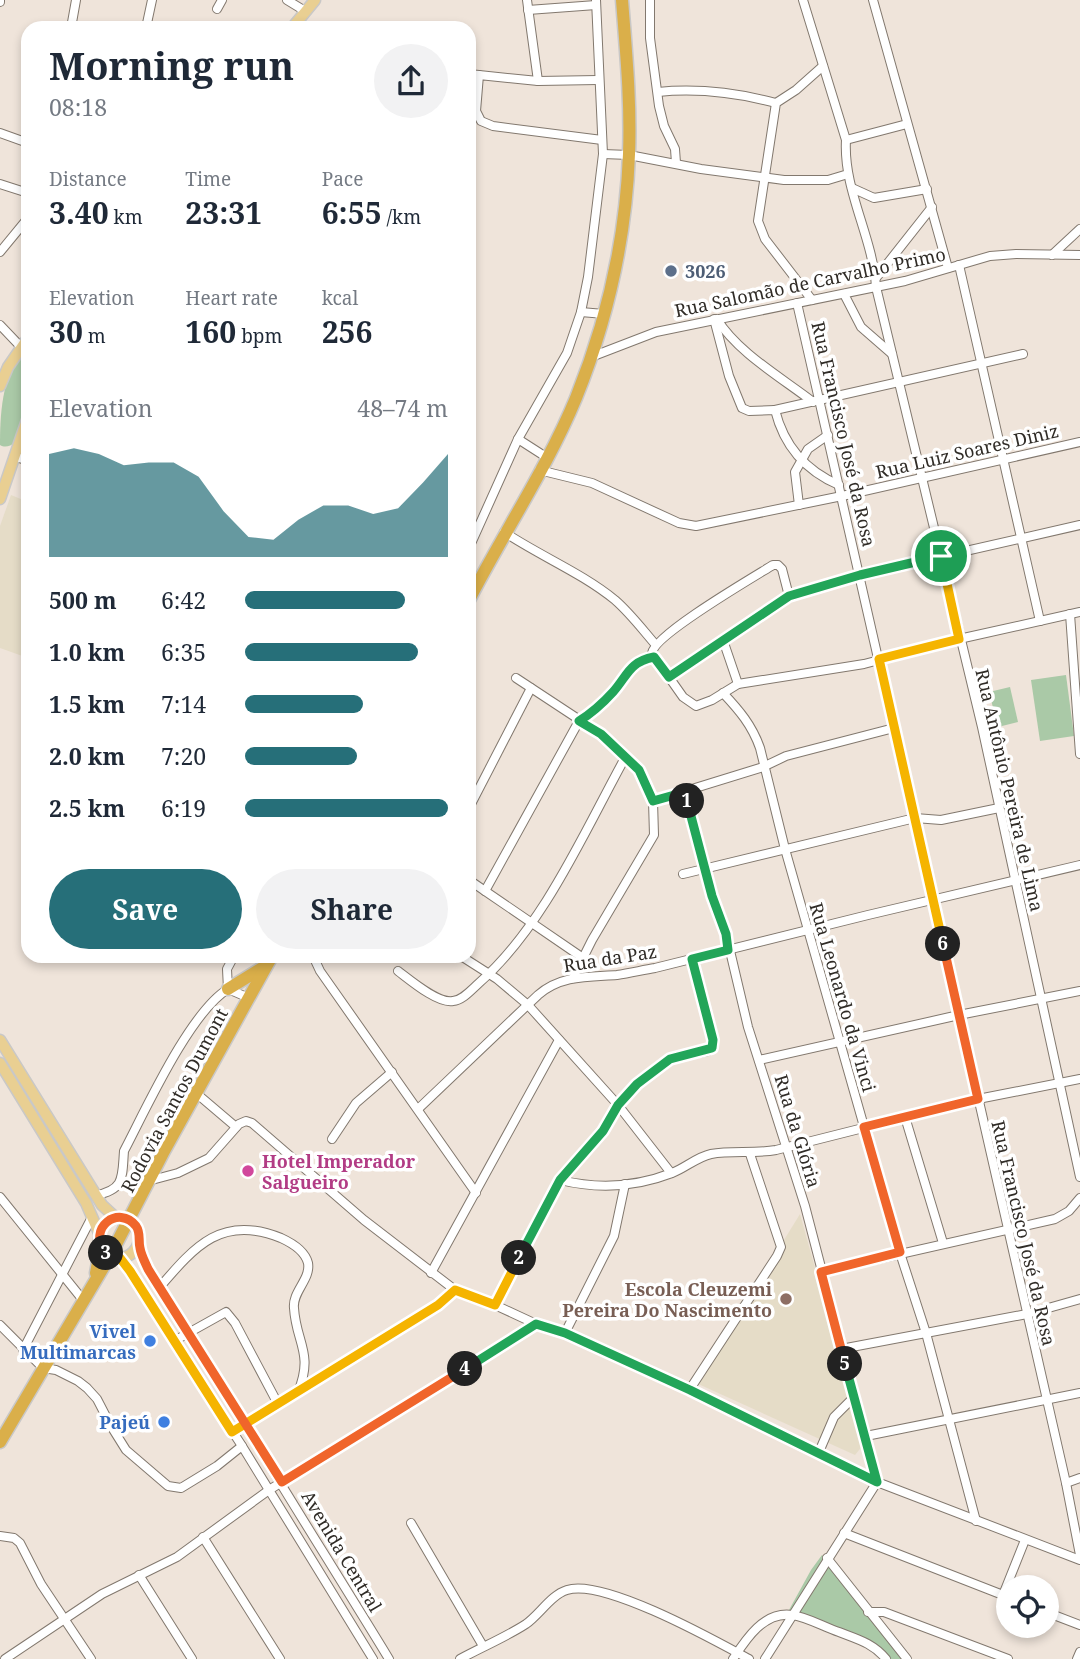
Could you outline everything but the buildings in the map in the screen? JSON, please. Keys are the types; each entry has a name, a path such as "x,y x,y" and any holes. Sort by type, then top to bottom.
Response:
{"highway":[{"path":"476,587 575,399 604,314 621,236 629,155 628,81 622,0"},
{"path":"228,989 266,963"},
{"name":"Rodovia Santos Dumont","path":"94,1280 116,1257 148,1181 268,963"},
{"path":"0,1442 94,1280 100,1240"}],"main road":[{"path":"297,21 315,0"},
{"path":"1,381 21,352"},
{"path":"0,499 21,436"},
{"path":"0,1040 96,1195 116,1218"},
{"path":"0,1063 86,1203 100,1240 116,1257 131,1254 139,1244 138,1229 130,1220 116,1218 106,1223 100,1240"}],"street":[{"path":"72,21 76,0"},
{"path":"148,21 152,0"},
{"path":"288,0 305,11"},
{"path":"650,0 650,38 661,116 675,149 676,163"},
{"name":"Rua Antônio Pereira de Lima","path":"803,0 846,140 848,174 866,233 892,354 923,477 1080,1177"},
{"path":"873,0 948,268"},
{"path":"476,532 518,439 567,353 581,313 603,154 596,3 528,5 538,81"},
{"path":"658,92 677,90 722,93 776,103 796,90 823,66"},
{"path":"476,75 538,81 598,80"},
{"path":"480,75 477,111 483,123 602,140"},
{"path":"776,103 758,226 812,300"},
{"path":"846,140 907,124"},
{"path":"0,133 21,140"},
{"path":"603,154 629,155 701,169 797,181 828,180 848,174"},
{"path":"0,184 21,191"},
{"path":"852,188 874,198 927,189"},
{"path":"876,282 932,207"},
{"path":"0,252 21,226"},
{"path":"1052,255 1080,229"},
{"name":"Rua Salomão de Carvalho Primo","path":"591,357 646,335 844,294 876,282 948,268 996,255 1080,255"},
{"path":"959,265 1040,621"},
{"path":"844,294 861,327 892,354"},
{"name":"Rua Francisco José da Rosa","path":"797,303 816,401 828,435 842,496 1066,1483 1080,1557"},
{"path":"581,313 604,314"},
{"path":"716,319 729,376 741,406 749,411 775,411 1023,354"},
{"path":"716,319 745,349 816,401"},
{"path":"0,325 21,341"},
{"path":"775,411 783,436 800,459 818,475 839,485"},
{"path":"799,505 794,477 800,459 811,446 828,435"},
{"path":"518,439 546,457"},
{"name":"Rua Luiz Soares Diniz","path":"539,470 592,483 685,525 715,523 1080,442"},
{"path":"14,456 21,458"},
{"path":"669,677 789,596 860,575 1080,525"},
{"path":"505,533 594,585 625,609 654,645"},
{"path":"789,596 782,569 773,565 654,645 651,652 683,697 692,705 702,704 738,684 879,659 1080,612"},
{"path":"1070,614 1078,696 1080,754"},
{"path":"723,640 738,684"},
{"path":"485,891 579,721 611,694 634,665 654,657"},
{"path":"516,678 601,734 626,756 639,770 653,801 654,835 573,978"},
{"path":"476,794 531,688"},
{"name":"Rua Leonardo da Vinci","path":"723,693 744,715 755,734 864,1127 926,1333 976,1521"},
{"path":"653,801 763,767 786,756 894,728"},
{"path":"398,971 429,993 448,1002 466,995 489,974 534,922 626,756"},
{"name":"Rua da Glória","path":"685,792 726,934 748,1027 805,1206 877,1482"},
{"path":"682,874 915,818 952,818 999,808"},
{"name":"Rua da Paz","path":"418,1109 548,986 573,978 620,974 692,959 1080,865"},
{"path":"476,885 583,957"},
{"path":"495,1305 560,1180 603,1131 618,1105 661,1064 712,1048 713,1040 692,959"},
{"path":"228,989 227,969 230,963"},
{"path":"316,963 476,1193"},
{"path":"472,963 528,1005 618,1105 671,1173"},
{"path":"228,989 249,998"},
{"path":"96,1195 109,1193 119,1186 123,1173 124,1151 158,1086 198,1017 217,996 228,989"},
{"path":"759,1059 1080,991"},
{"path":"431,1273 559,1041"},
{"path":"332,1139 356,1104 392,1072"},
{"path":"560,1180 584,1186 625,1184 671,1173 708,1155 750,1154 786,1147 978,1099 1080,1079"},
{"path":"196,1093 236,1127"},
{"path":"905,1117 943,1243"},
{"path":"148,1181 178,1173 209,1158 242,1122 252,1123 364,1220 455,1290 536,1324 565,1333 690,1390 877,1482 1025,1540 1080,1557"},
{"path":"690,1390 781,1247 750,1154"},
{"path":"565,1333 614,1236 625,1184"},
{"path":"0,1197 83,1300"},
{"path":"821,1272 1063,1215 1080,1198"},
{"path":"23,1350 92,1217"},
{"path":"159,1288 213,1236 255,1231 270,1234 297,1247 307,1262 307,1271 293,1304 306,1355 304,1378 298,1392"},
{"name":"Avenida Central","path":"139,1244 148,1269 159,1288 282,1482 389,1659"},
{"name":"Avenida Central","path":"116,1257 242,1446 373,1659"},
{"path":"232,1432 438,1305 455,1290"},
{"path":"841,1349 1027,1314 1080,1299"},
{"path":"174,1341 226,1312 235,1323 278,1404"},
{"path":"5,1659 102,1594 177,1557 269,1490 536,1324"},
{"path":"0,1325 43,1368 56,1370 87,1388 126,1450 168,1486 181,1488 217,1466 242,1446"},
{"path":"866,1436 1080,1393"},
{"path":"819,1452 834,1417 855,1396"},
{"path":"1066,1483 1080,1478"},
{"path":"765,1659 877,1482"},
{"path":"411,1523 483,1646"},
{"path":"844,1533 996,1592"},
{"path":"0,1536 14,1538 20,1543 41,1584 91,1659"},
{"path":"203,1537 280,1659"},
{"path":"1012,1575 1025,1540"},
{"path":"827,1558 908,1659"},
{"path":"139,1575 192,1659"},
{"path":"460,1659 527,1623 559,1593 574,1588 587,1588 660,1614 735,1656 749,1659"},
{"path":"868,1612 884,1612 1008,1659"},
{"path":"735,1656 747,1638 762,1623 776,1617 793,1615 870,1644 886,1659"},
{"path":"1059,1617 1080,1625"},
{"path":"1077,1659 1080,1652"}],"shaded area":[{"path":"11,495 21,499 21,656 0,648 0,526"},
{"name":"Escola Cleuzemi Pereira Do Nascimento","path":"800,1214 864,1444 855,1455 696,1383"}],"green space":[{"path":"21,358 21,427 15,443 4,446 0,445 3,397 16,362"},
{"path":"1066,675 1074,736 1040,741 1031,680"},
{"path":"1010,687 1018,722 998,727 989,692"},
{"path":"822,1555 909,1659 888,1659 878,1646 789,1610"}],"place":[{"name":"3026","path":"671,271"},
{"name":"Hotel Imperador Salgueiro","path":"248,1171"},
{"name":"Escola Cleuzemi Pereira Do Nascimento","path":"786,1299"},
{"name":"Vivel Multimarcas","path":"150,1341"},
{"name":"Pajeú","path":"164,1422"}],"route":[{"path":"941,556 806,589 789,596 669,677 654,657 641,661 628,670 611,694 579,721 617,747 639,770 653,801 685,792 712,896 726,934 728,950 692,959 713,1040 712,1048 661,1064 618,1105 603,1131 560,1180 495,1305 455,1290 438,1305 244,1425 232,1432 130,1271 120,1258 110,1256 101,1246 99,1233 102,1227 110,1220 122,1218 130,1220 138,1229 139,1244 148,1269 244,1425 282,1482 536,1324 565,1333 690,1390 877,1482 821,1272 900,1252 864,1127 978,1099 879,659 959,639 941,556"}]}
